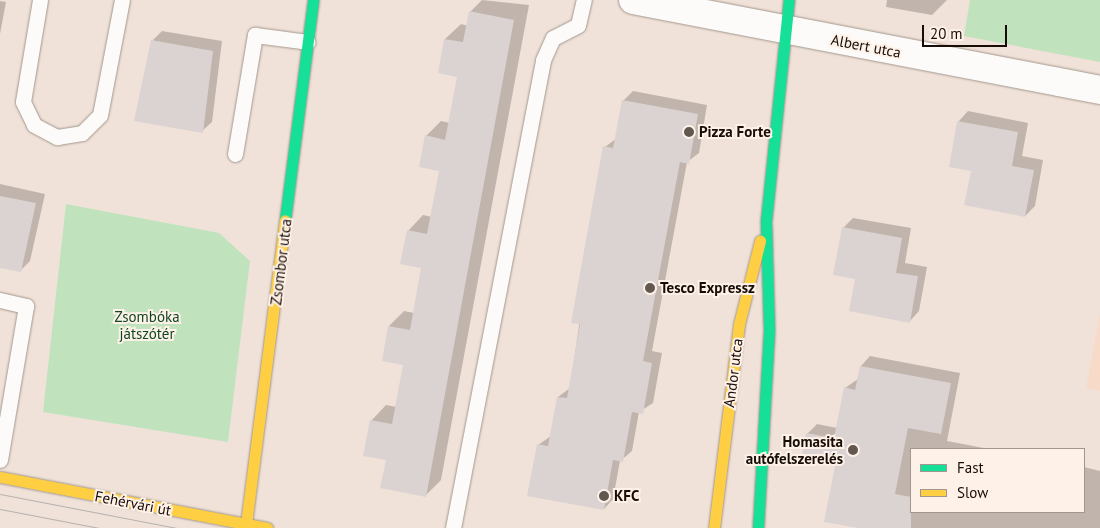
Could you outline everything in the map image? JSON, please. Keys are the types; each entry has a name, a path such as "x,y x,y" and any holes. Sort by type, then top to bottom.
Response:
{"main road":[{"name":"Zsombor utca","path":"246,524 313,0"},
{"name":"Andor utca","path":"758,528 768,329 766,220 788,0"},
{"name":"Andor utca","path":"714,528 739,324 766,220"},
{"name":"Fehérvári út","path":"0,477 267,528"}],"street":[{"name":"Albert utca","path":"633,0 1100,90"}],"lane":[{"path":"40,0 23,102 34,125 45,132 70,136 87,129 100,115 122,0"},
{"path":"453,528 543,60 553,38 578,26 584,0"},
{"path":"235,154 255,35 308,42"},
{"path":"0,300 26,306 0,460"}],"shaded area":[{"path":"1100,313 1100,391 1086,388"}],"green space":[{"path":"970,0 1100,0 1100,62 964,36"},
{"name":"Zsombóka játszótér","path":"66,204 219,233 250,261 228,442 43,412"}],"building":[{"path":"469,11 514,20 426,497 380,488 386,460 363,456 370,420 392,424 403,365 382,361 388,326 410,330 421,268 400,264 407,230 427,234 439,171 419,167 425,135 445,140 457,77 438,73 444,39 463,42"},
{"path":"151,40 213,51 203,133 134,121"},
{"path":"622,100 698,114 689,164 680,162 643,361 652,363 643,414 632,412 623,462 613,460 604,510 527,496 537,444 548,446 557,397 567,398 580,324 571,323 603,146 613,148"},
{"path":"957,121 1018,132 1012,166 1034,170 1025,217 964,205 971,171 949,167"},
{"path":"0,196 36,203 21,272 0,268"},
{"path":"842,227 902,238 896,273 918,276 910,323 849,311 855,279 833,275"},
{"name":"Homasita autófelszerelés","path":"860,366 951,383 941,434 908,428 895,494 910,497 911,528 858,528 824,522 835,466 801,460 806,433 834,438 844,387 855,390"}],"tram line":[{"path":"0,494 177,528"},
{"path":"0,509 99,528"}],"traffic: fast":[{"path":"285,220 313,0"},
{"path":"758,528 769,329 766,221 789,0"}],"traffic: slow":[{"path":"246,524 285,220"},
{"path":"714,528 739,324 760,241"},
{"path":"0,477 267,528"}],"place":[{"name":"Pizza Forte","path":"689,132"},
{"name":"Tesco Expressz","path":"650,288"},
{"name":"Homasita autófelszerelés","path":"853,450"},
{"name":"KFC","path":"604,496"}]}
